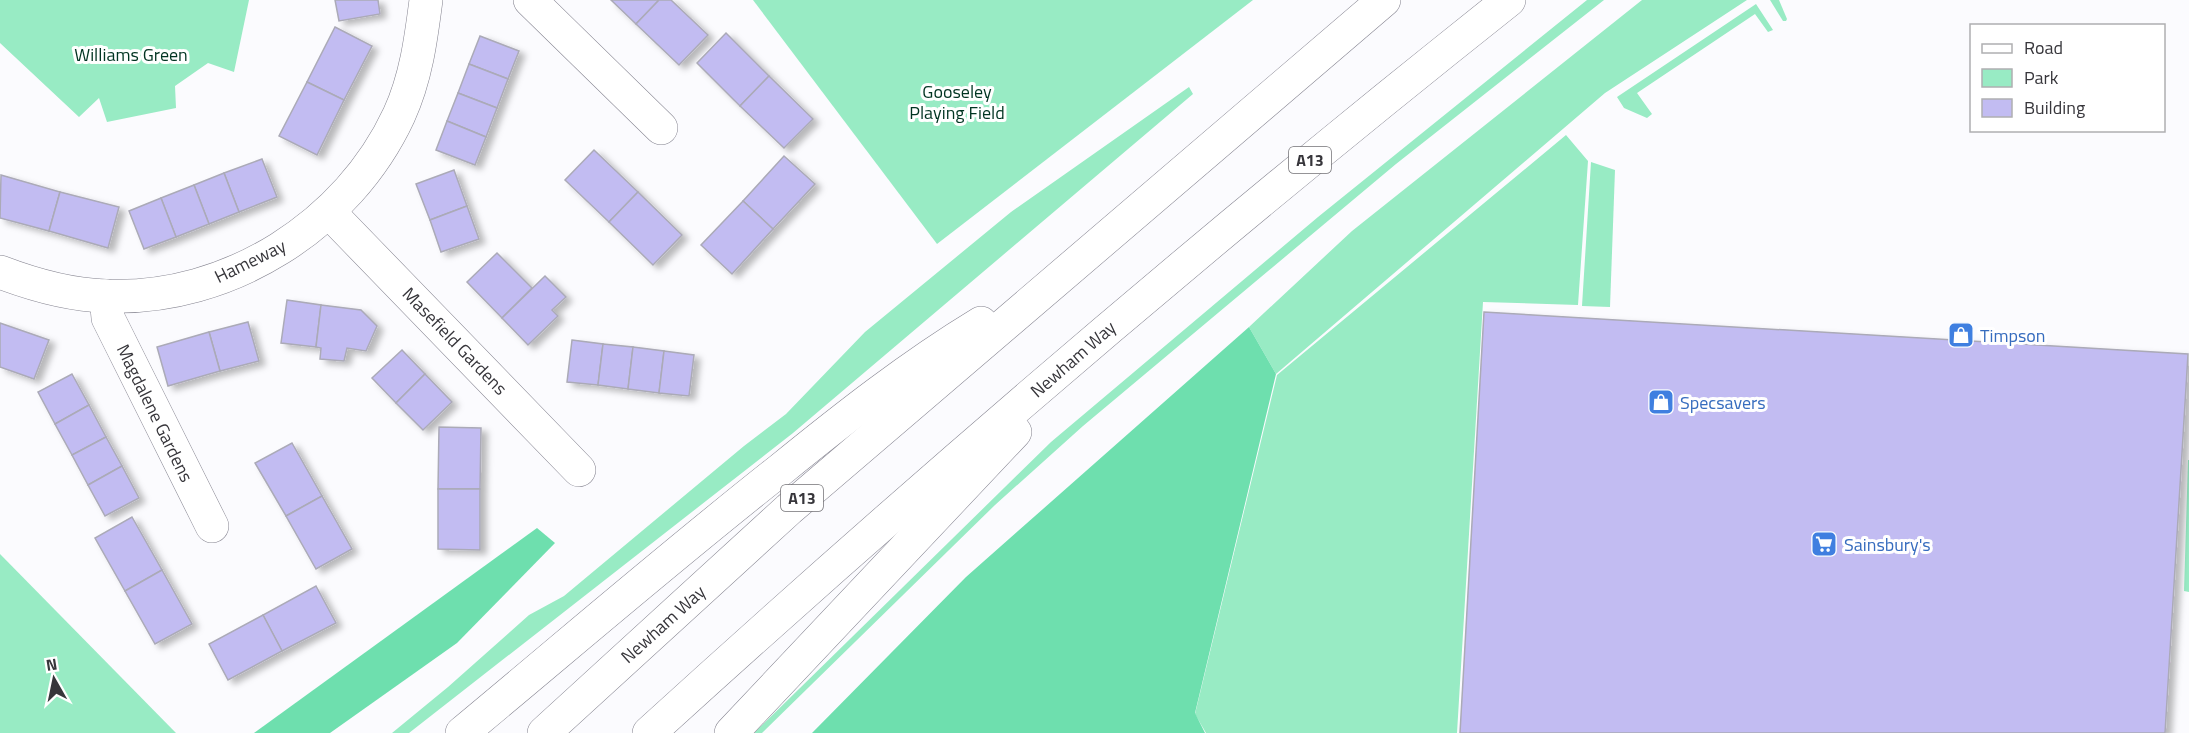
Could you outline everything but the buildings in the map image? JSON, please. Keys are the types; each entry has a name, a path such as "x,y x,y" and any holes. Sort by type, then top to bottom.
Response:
{"main road":[{"name":"Hameway","path":"0,272 37,286 106,297 167,292 226,276 281,250 329,212 369,167 399,115 419,57 426,0"},
{"path":"530,0 661,128"},
{"name":"Newham Way","path":"544,733 789,509 1384,0"},
{"name":"Newham Way","path":"649,733 839,561 1114,325 1363,116 1509,0"},
{"name":"Masefield Gardens","path":"329,212 579,470"},
{"name":"A13","path":"462,733 732,507 833,427 951,341 1067,270"},
{"name":"Magdalene Gardens","path":"106,297 108,318 212,526"},
{"name":"A13","path":"731,733 939,515 1114,325"}],"green space":[{"name":"Williams Green","path":"0,0 249,0 234,72 208,63 175,86 176,108 107,122 99,98 79,117 0,43"},
{"name":"Gooseley Playing Field","path":"753,0 1253,0 937,244"},
{"path":"1587,0 1604,0 1396,164 1083,426 995,505 762,733 754,733 1051,442 1318,217"},
{"path":"1642,0 1747,0 1605,93 1276,374 1249,327 1352,231"},
{"path":"1770,0 1779,0 1786,21 1783,21"},
{"path":"1756,4 1773,30 1768,32 1755,14 1637,93 1652,114 1647,118 1624,108 1617,97"},
{"path":"1189,87 1193,94 793,433 409,733 392,733 529,615 564,596 744,446 786,414 865,332 1011,212"},
{"path":"1566,135 1588,161 1578,305 1483,302 1457,733 1206,733 1195,714 1277,375"},
{"path":"1591,162 1615,170 1610,307 1582,306"},
{"path":"1249,327 1276,374 1195,713 1205,733 812,733 966,577"},
{"path":"2189,460 2189,592 2184,591"},
{"path":"537,528 555,543 457,643 330,733 254,733"},
{"path":"0,554 176,733 0,733"}],"place":[{"name":"Timpson","path":"1961,335"},
{"name":"Specsavers","path":"1661,402"},
{"name":"Sainsbury's","path":"1824,544"}]}
